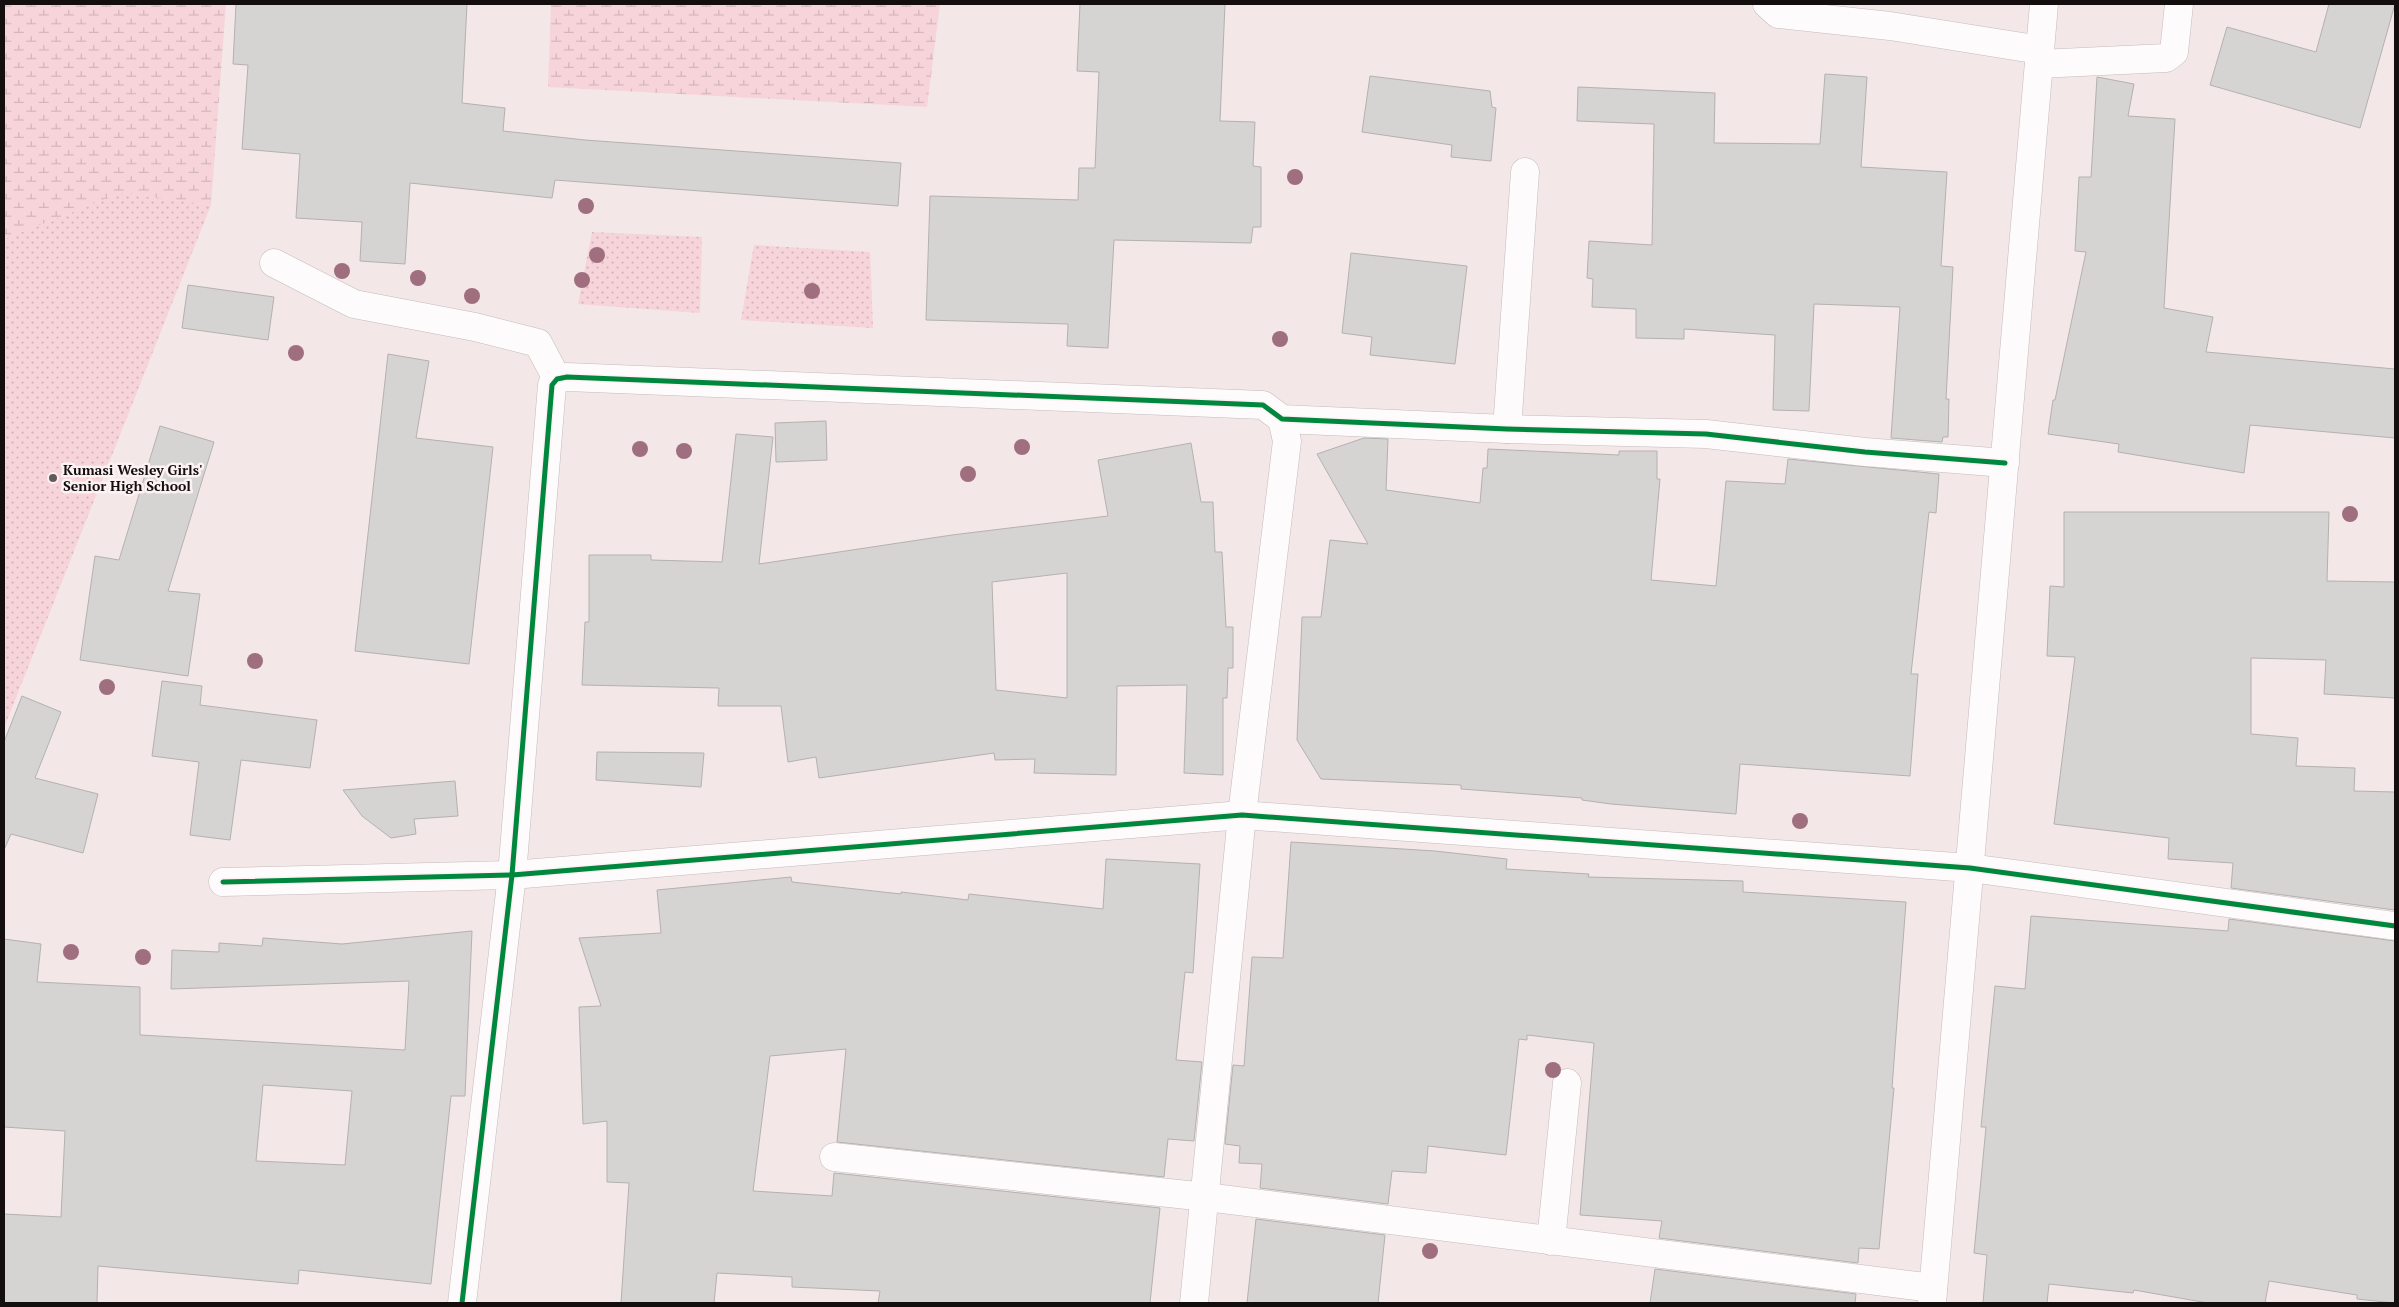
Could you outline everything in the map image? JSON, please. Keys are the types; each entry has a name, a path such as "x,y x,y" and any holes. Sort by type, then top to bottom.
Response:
{"street":[{"path":"1767,4 1778,14 1890,26 2039,57 2166,58 2174,52 2179,4"},
{"path":"834,1157 1206,1197 1551,1241 1933,1295 2044,4"},
{"path":"1507,429 1524,172"},
{"path":"274,263 354,304 475,328 538,343 557,379"},
{"path":"462,1303 512,875 552,385 557,379 567,376 1263,405 1282,419 1507,429 1706,434 1865,452 2005,463"},
{"path":"1194,1303 1206,1197 1242,815 1287,441 1282,419"},
{"path":"223,882 512,875 1242,815 1970,868 2395,926"},
{"path":"1551,1241 1567,1083"}],"green space":[{"path":"4,4 226,4 211,205 121,193 4,239"},
{"path":"551,4 940,4 927,107 548,87"},
{"path":"121,193 211,205 4,728 4,239"},
{"path":"592,232 702,237 700,313 578,304"},
{"path":"754,245 870,252 873,328 741,320"}],"building":[{"path":"236,4 467,4 462,103 505,108 503,131 585,140 901,163 898,206 555,180 552,198 410,183 405,264 360,261 362,222 296,218 300,154 242,149 248,65 233,64"},
{"path":"1080,4 1225,4 1220,121 1255,122 1253,166 1261,167 1261,227 1253,227 1251,243 1114,240 1108,348 1067,346 1068,324 926,320 930,196 1078,200 1079,168 1095,168 1099,72 1077,71"},
{"path":"2329,4 2395,4 2360,128 2210,85 2227,27 2316,52"},
{"path":"1825,74 1867,77 1861,167 1947,172 1941,266 1953,267 1946,399 1949,399 1948,437 1943,437 1942,442 1891,438 1900,307 1814,304 1809,411 1773,410 1775,335 1684,329 1684,339 1636,338 1636,309 1592,307 1593,279 1587,278 1589,241 1652,245 1654,124 1577,121 1578,87 1715,93 1714,143 1820,144"},
{"path":"1370,76 1490,91 1492,107 1496,108 1491,161 1451,157 1452,145 1362,132"},
{"path":"2097,77 2134,84 2128,116 2175,119 2164,308 2213,317 2206,352 2395,369 2395,438 2250,425 2244,473 2118,452 2119,444 2048,434 2053,400 2055,400 2086,252 2075,251 2079,177 2091,177"},
{"path":"1351,253 1467,266 1455,364 1370,355 1372,337 1342,333"},
{"path":"188,285 274,297 268,340 182,328"},
{"path":"388,354 429,361 416,438 493,447 469,664 355,651"},
{"path":"826,421 827,460 776,462 775,423"},
{"path":"160,426 214,442 168,591 200,594 188,676 80,660 95,556 119,560"},
{"path":"736,434 773,437 759,564 952,535 1108,516 1098,460 1191,443 1201,502 1213,502 1215,552 1222,552 1226,627 1233,627 1233,668 1228,668 1227,698 1223,698 1223,775 1184,773 1187,685 1117,686 1116,775 1034,773 1035,759 995,760 994,753 819,778 816,757 788,762 781,706 718,706 719,688 582,685 585,622 589,622 589,555 651,555 651,560 722,562","holes":["1067,573 1067,698 996,690 992,582"]},
{"path":"1364,438 1388,439 1386,490 1480,503 1483,468 1487,468 1488,449 1619,455 1619,451 1657,451 1657,479 1660,479 1651,580 1716,586 1726,481 1785,484 1788,459 1939,474 1936,513 1929,512 1911,674 1918,674 1910,776 1740,764 1736,814 1611,804 1582,800 1582,798 1461,789 1461,785 1321,779 1297,740 1302,617 1321,617 1330,540 1368,544 1317,454"},
{"path":"2064,512 2329,512 2327,581 2395,582 2395,698 2324,694 2326,660 2251,658 2251,734 2298,738 2296,766 2355,768 2354,791 2395,792 2395,910 2231,888 2233,863 2168,859 2169,838 2054,824 2075,657 2047,656 2050,586 2064,587"},
{"path":"162,681 202,686 200,705 317,720 310,768 241,760 230,840 190,835 199,762 152,756"},
{"path":"22,696 61,712 35,778 98,794 83,853 11,834 4,850 4,742"},
{"path":"597,752 704,753 701,787 596,780"},
{"path":"455,781 458,816 414,819 416,834 391,838 362,816 343,790"},
{"path":"1291,842 1435,851 1507,859 1506,869 1589,874 1588,877 1743,881 1743,892 1906,902 1892,1088 1894,1088 1879,1249 1859,1248 1858,1263 1659,1238 1662,1221 1580,1215 1594,1043 1527,1035 1527,1040 1519,1039 1506,1155 1428,1146 1426,1173 1392,1171 1388,1204 1260,1188 1262,1164 1239,1163 1240,1146 1225,1144 1233,1065 1244,1066 1252,957 1283,958"},
{"path":"1106,859 1200,864 1193,973 1185,972 1176,1060 1202,1062 1194,1141 1168,1139 1164,1177 837,1142 846,1049 770,1056 753,1191 832,1196 834,1173 1160,1208 1150,1303 878,1303 880,1291 792,1287 792,1277 717,1273 714,1303 621,1303 629,1183 607,1182 607,1121 583,1124 579,1007 601,1006 579,938 661,933 657,890 791,877 792,882 901,894 901,892 968,900 969,894 1103,909"},
{"path":"2031,916 2228,931 2229,919 2395,941 2395,1303 2357,1299 2357,1295 2269,1281 2265,1303 2208,1303 2134,1290 2133,1293 2049,1284 2047,1303 1983,1303 1987,1255 1974,1253 1986,1127 1981,1127 1995,986 2025,989"},
{"path":"472,931 465,1096 451,1096 431,1284 299,1270 298,1284 98,1266 97,1303 4,1303 4,1214 61,1217 65,1131 4,1127 4,939 41,944 37,982 140,987 140,1035 405,1050 409,981 171,989 172,950 219,952 219,943 262,946 263,938 342,944","holes":["263,1085 352,1091 345,1165 256,1161"]},
{"path":"1256,1219 1385,1235 1378,1303 1247,1303"},
{"path":"1655,1269 1856,1294 1855,1303 1650,1303"}],"cycle path":[{"path":"462,1303 512,875 552,385 557,379 567,377 1263,405 1282,419 1507,429 1706,434 1865,452 2005,463"},
{"path":"223,882 512,875 1242,815 1970,868 2395,926"}],"place":[{"name":"Kumasi Wesley Girls' Senior High School","path":"53,478"}]}
